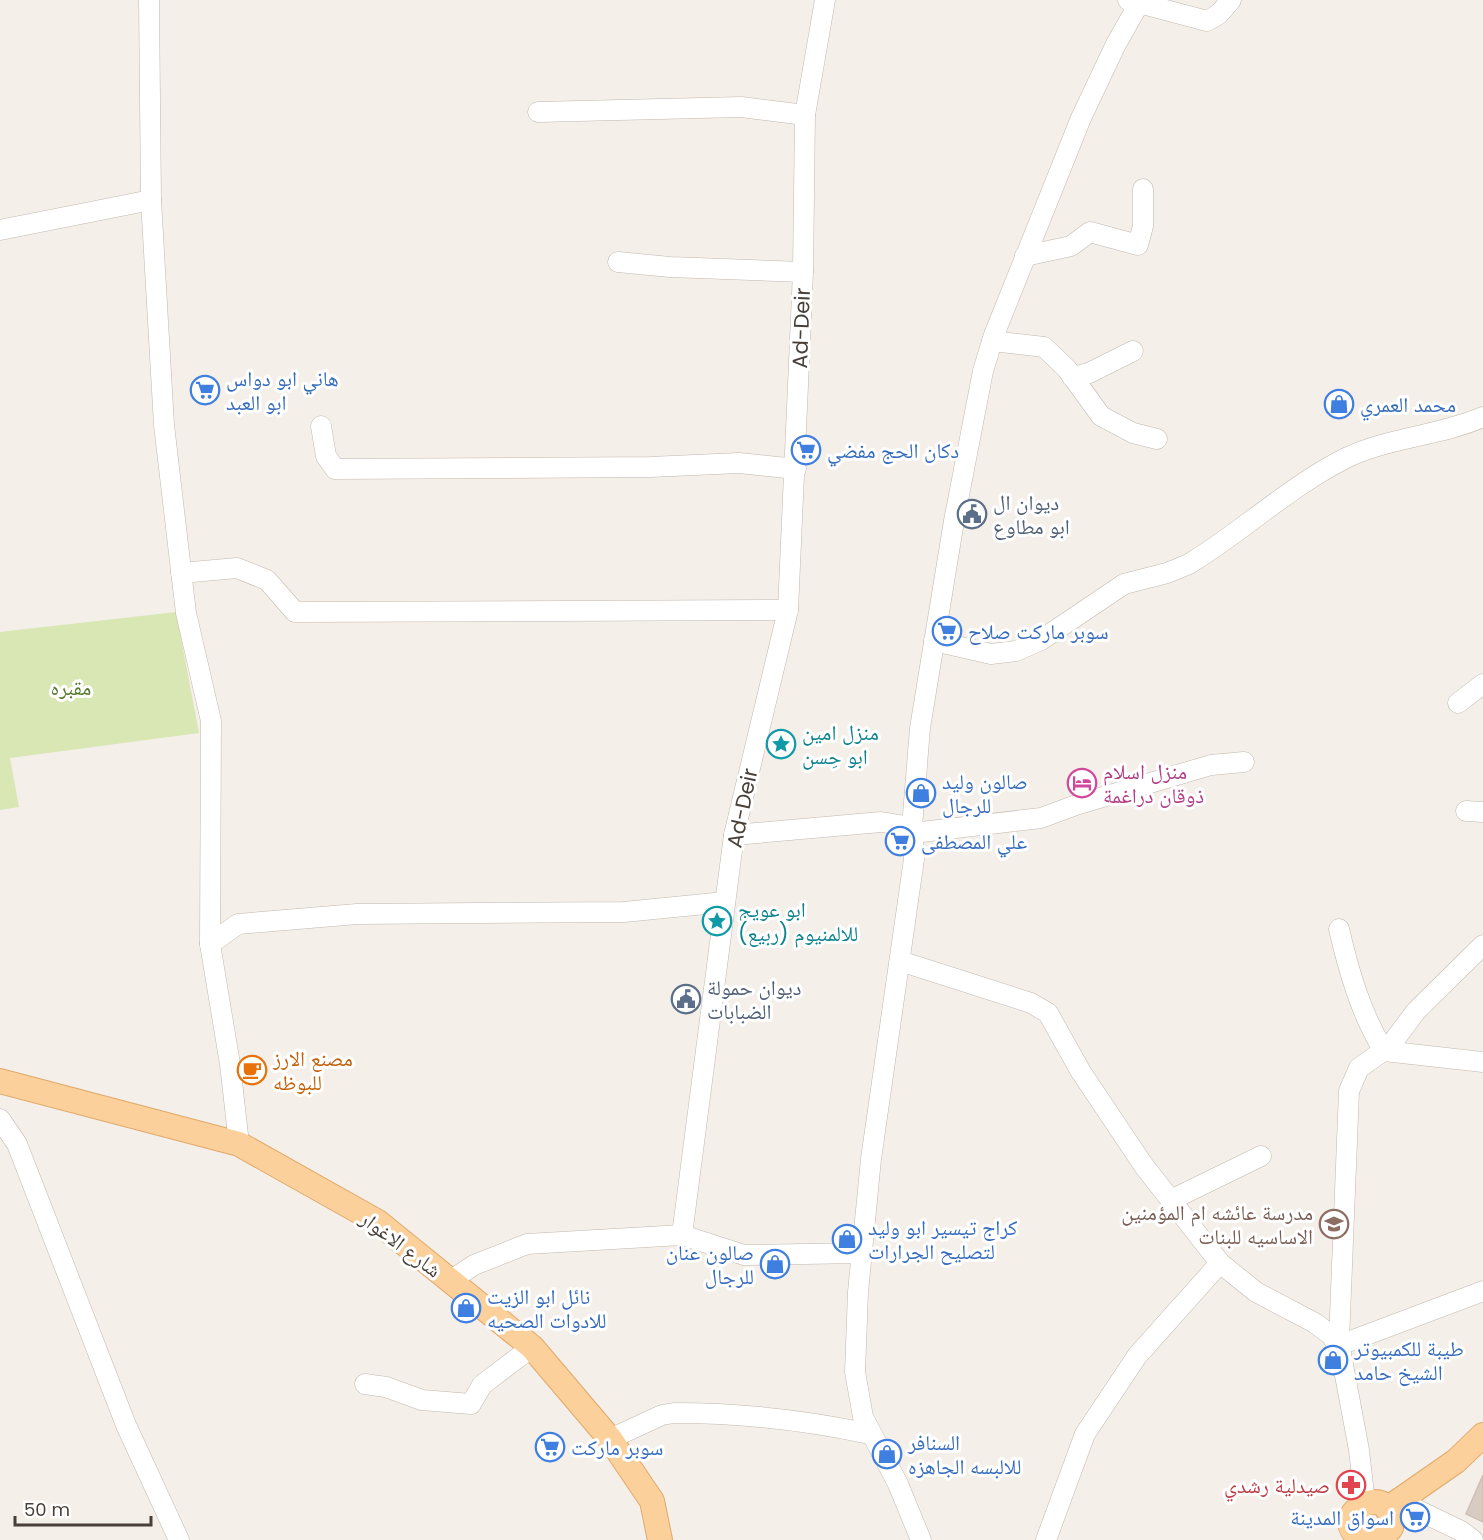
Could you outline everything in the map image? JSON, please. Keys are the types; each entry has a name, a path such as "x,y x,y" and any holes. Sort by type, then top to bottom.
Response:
{"main road":[{"name":"شارع الاغوار","path":"0,1081 239,1144 378,1222 532,1347 610,1439 652,1501 660,1540"},
{"path":"1384,1504 1391,1515 1391,1528 1364,1539 1354,1531 1352,1518 1358,1507 1384,1504 1456,1461 1483,1435"}],"street":[{"path":"149,0 151,200 164,425 186,613 211,722 210,944 230,1064 239,1144"},
{"name":"Ad-Deir","path":"682,1234 734,835 788,610 803,272 805,115 825,0"},
{"path":"921,1540 898,1484 870,1434 860,1407 855,1372 861,1253 871,1159 914,859 912,830 920,728 977,396 992,342 1025,256 1092,93 1136,1 1208,21 1219,14 1231,0"},
{"path":"538,112 741,107 805,115"},
{"path":"1025,256 1071,246 1090,232 1138,245 1143,226 1143,189"},
{"path":"0,230 151,200"},
{"path":"618,262 670,267 803,272"},
{"path":"992,342 1044,347 1072,377 1101,416 1133,433 1157,439"},
{"path":"1072,377 1100,368 1133,351"},
{"path":"934,640 991,654 1028,646 1124,584 1167,573 1189,564 1319,473 1347,458 1386,443 1448,430 1483,417"},
{"path":"321,426 326,456 335,469 650,467 739,463 796,469"},
{"path":"181,573 237,568 267,580 295,612 788,610"},
{"path":"1458,703 1483,684"},
{"path":"734,835 881,822 912,830 1041,818 1076,805 1211,765 1244,762"},
{"path":"210,944 238,924 357,914 624,912 725,902"},
{"path":"1339,929 1349,972 1371,1030 1384,1051"},
{"path":"1337,1346 1349,1091 1352,1079 1359,1068 1397,1039 1416,1011 1483,945"},
{"path":"900,961 1031,1003 1048,1013 1089,1084 1143,1166 1221,1263 1256,1292 1325,1329 1337,1346 1359,1450 1384,1504 1463,1537"},
{"path":"1384,1051 1483,1062"},
{"path":"0,1119 17,1144 126,1425 179,1540"},
{"path":"1171,1200 1261,1156"},
{"path":"450,1281 474,1265 527,1244 682,1234 744,1255 861,1253"},
{"path":"1046,1540 1085,1434 1137,1356 1221,1263"},
{"path":"1337,1346 1483,1291"},
{"path":"365,1384 386,1387 422,1400 471,1404 482,1385 532,1347"},
{"path":"610,1439 662,1415 674,1413 762,1416 808,1421 870,1434"}],"green space":[{"name":"مقبره","path":"176,612 199,733 10,758 19,807 0,810 0,632"}],"building":[{"path":"1483,1475 1483,1522 1466,1514"}],"place":[{"name":"هاني ابو دواس ابو العبد","path":"205,390"},
{"name":"محمد العمري","path":"1339,404"},
{"name":"دكان الحج مفضي","path":"806,450"},
{"name":"ديوان ال ابو مطاوع","path":"972,514"},
{"name":"سوبر ماركت صلاح","path":"947,631"},
{"name":"منزل امين ابو حِسن","path":"781,744"},
{"name":"منزل اسلام ذوقان دراغمة","path":"1082,783"},
{"name":"صالون وليد للرجال","path":"921,793"},
{"name":"علي المصطفى","path":"900,841"},
{"name":"ابو عويج للالمنيوم (ربيع)","path":"717,921"},
{"name":"ديوان حمولة الضبابات","path":"686,999"},
{"name":"مصنع الارز للبوظه","path":"252,1070"},
{"name":"مدرسة عائشه ام المؤمنين الاساسيه للبنات","path":"1334,1224"},
{"name":"كراج تيسير ابو وليد لتصليح الجرارات","path":"847,1239"},
{"name":"صالون عنان للرجال","path":"775,1264"},
{"name":"نائل ابو الزيت للادوات الصحيه","path":"466,1308"},
{"name":"طيبة للكمبيوتر الشيخ حامد","path":"1333,1360"},
{"name":"سوبر ماركت","path":"550,1447"},
{"name":"السنافر للالبسه الجاهزه","path":"887,1454"},
{"name":"صيدلية رشدي","path":"1351,1485"},
{"name":"اسواق المدينة","path":"1415,1517"}]}
